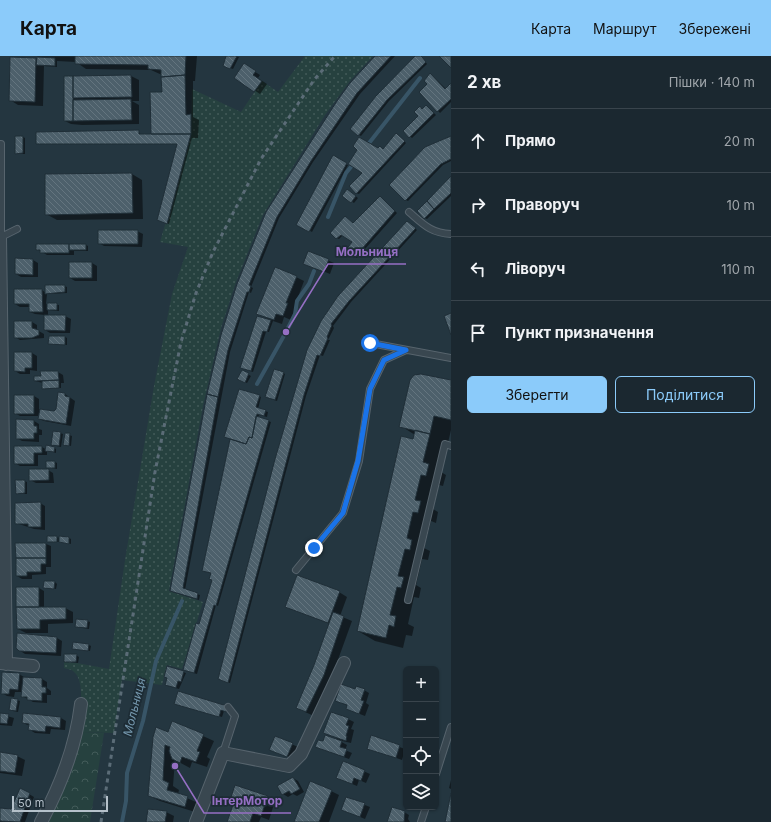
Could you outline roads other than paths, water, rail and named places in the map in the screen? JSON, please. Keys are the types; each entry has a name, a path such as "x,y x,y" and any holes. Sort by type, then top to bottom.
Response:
{"street":[{"path":"0,237 3,663 33,666"},
{"path":"196,822 223,753 289,766 301,754 344,663"},
{"path":"41,822 56,794 78,733 81,704"}],"lane":[{"path":"1,144 0,237 16,229"},
{"path":"409,212 428,228 437,233 451,234"},
{"path":"370,343 451,358"},
{"path":"296,570 343,513 358,461 370,389 384,360 406,350"},
{"path":"408,600 445,444 451,446"},
{"path":"223,753 235,716 228,707"},
{"path":"439,765 451,727"},
{"path":"421,822 425,810"}],"waterway":[{"name":"Мольниця","path":"366,147 420,78"},
{"name":"Мольниця","path":"328,217 346,173 355,162"},
{"name":"Мольниця","path":"257,384 286,332 295,314 297,301 309,284 314,271"},
{"name":"Мольниця","path":"122,822 126,801 127,773 143,721 156,661 182,601"}],"railway":[{"path":"101,822 155,472 181,342 196,293 213,252 261,159 314,80 335,56"}],"place":[{"name":"Мольниця","path":"286,332"},
{"name":"ІнтерМотор","path":"175,766"}]}
